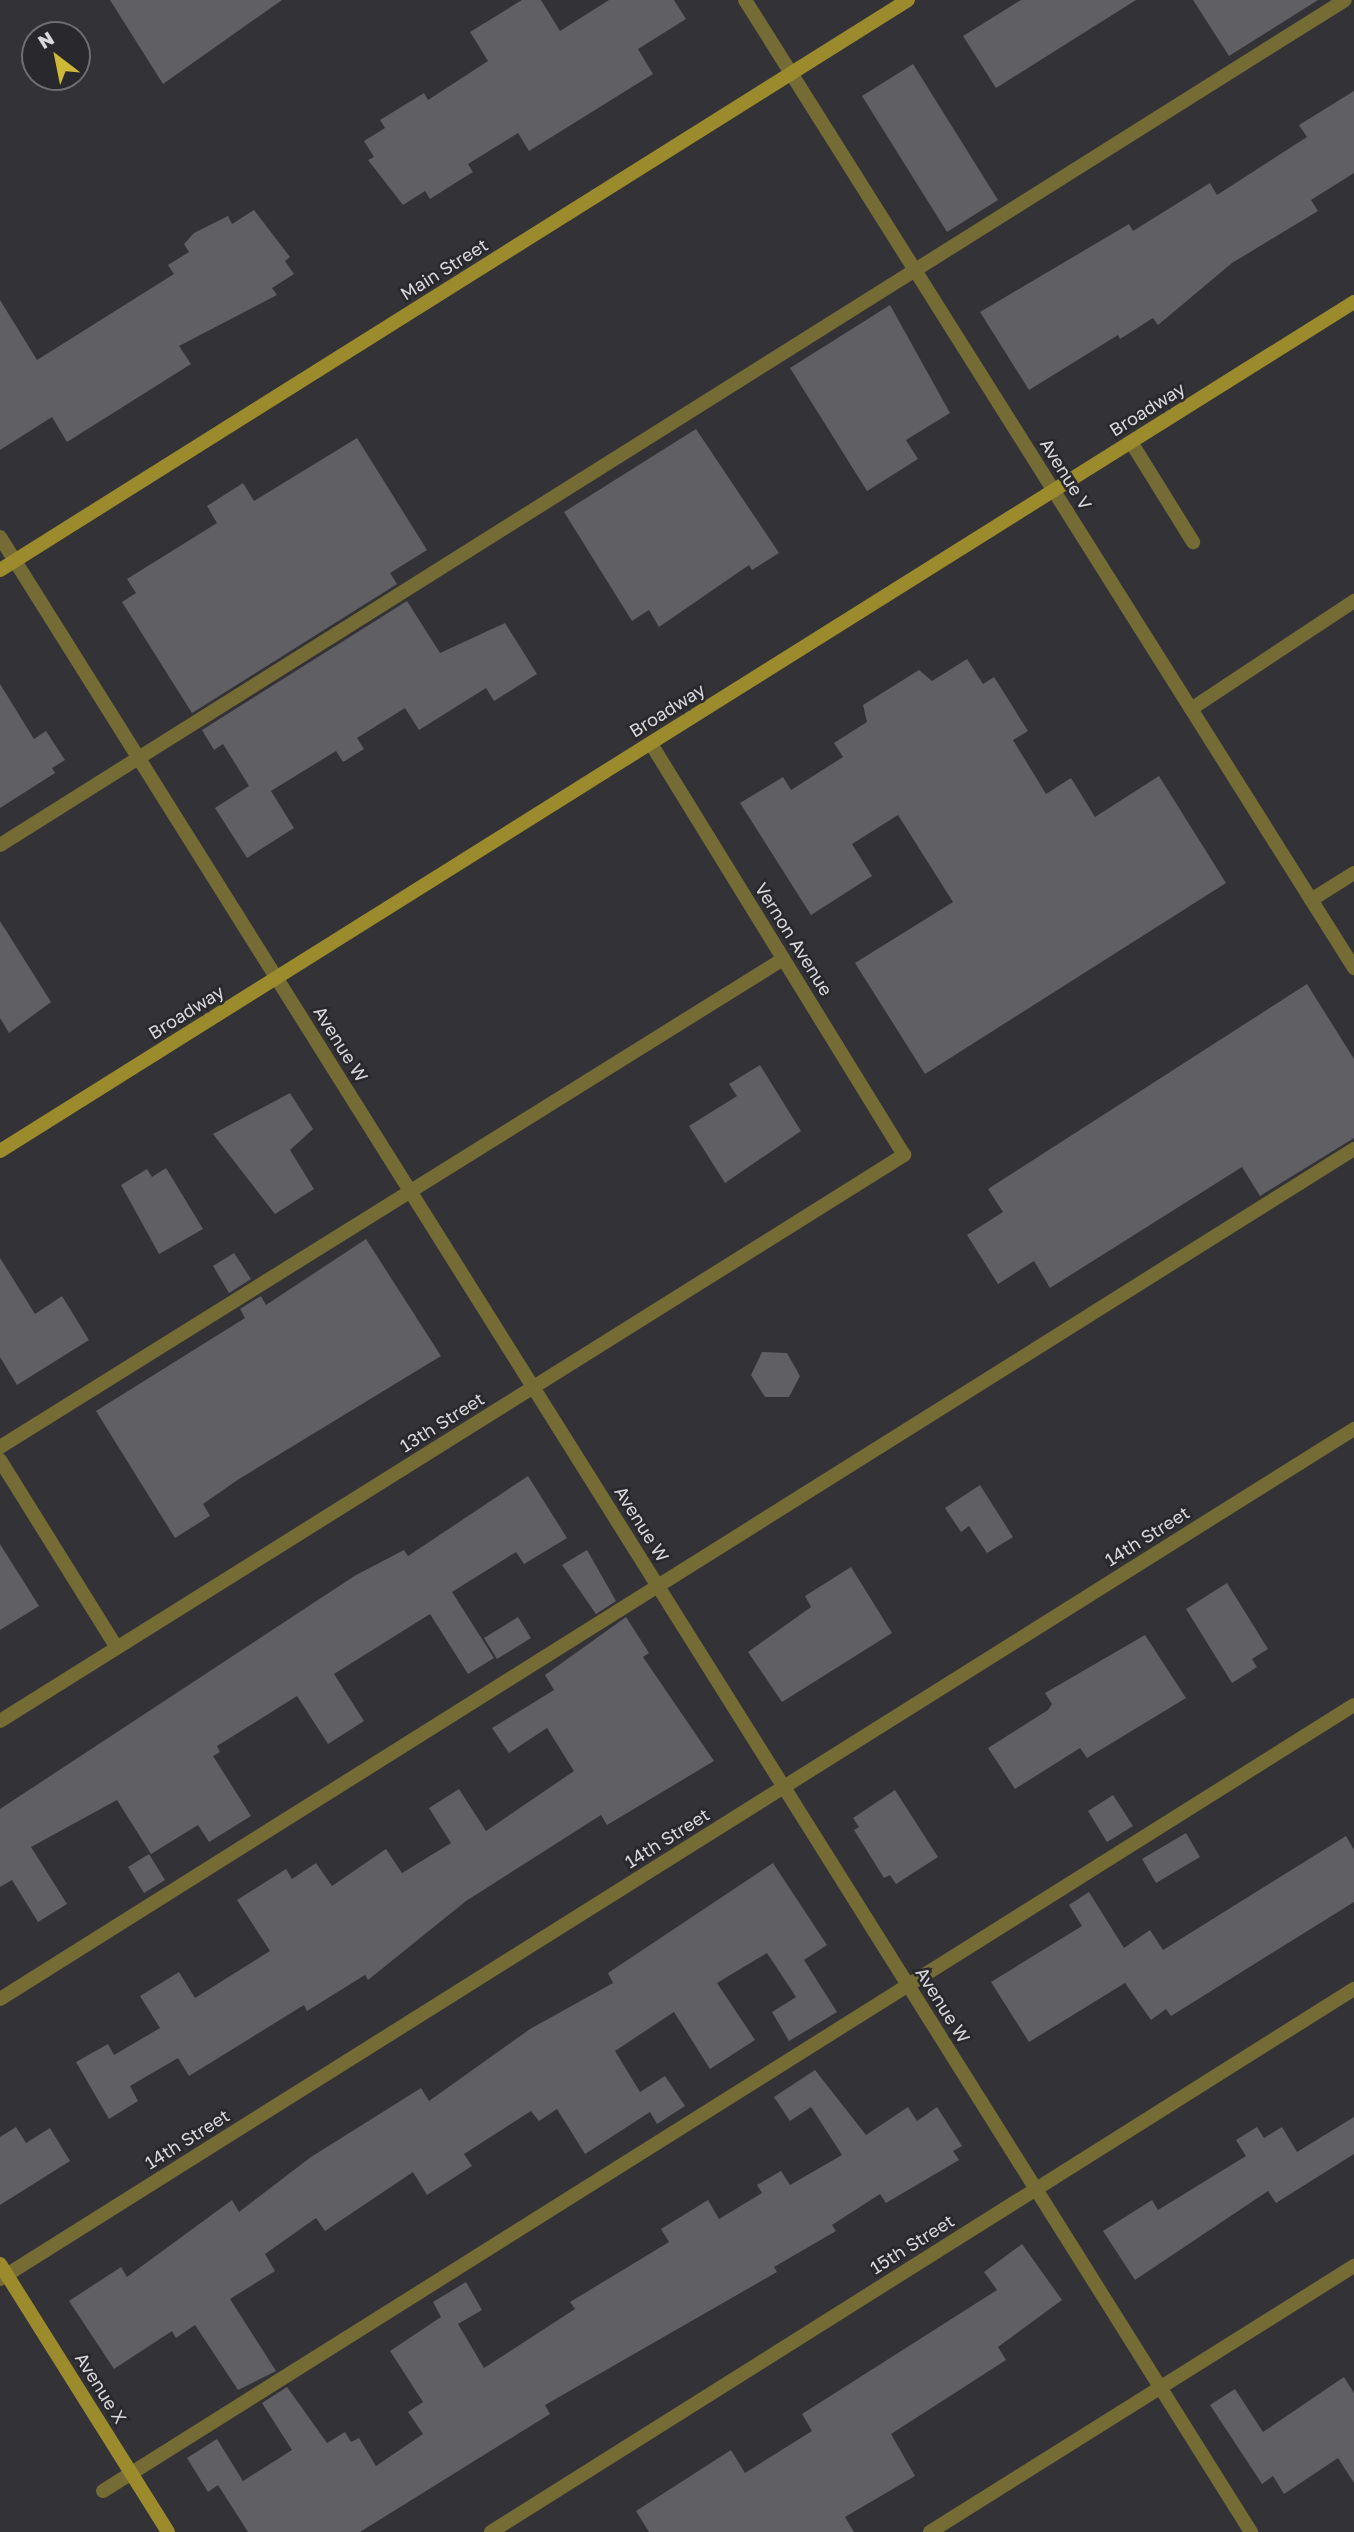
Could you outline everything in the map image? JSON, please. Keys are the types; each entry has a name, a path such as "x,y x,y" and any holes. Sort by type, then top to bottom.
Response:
{"main road":[{"name":"Main Street","path":"0,570 908,0"},
{"name":"Broadway","path":"0,1151 1354,302"},
{"name":"Avenue X","path":"2,2273 169,2532"}],"street":[{"name":"Avenue V","path":"745,0 1354,968"},
{"path":"0,845 1345,0"},
{"path":"1131,442 1193,542"},
{"name":"Avenue W","path":"0,537 1251,2532"},
{"path":"1191,709 1354,601"},
{"name":"Vernon Avenue","path":"650,743 904,1155"},
{"path":"1311,900 1354,873"},
{"path":"0,1447 412,1194 783,959"},
{"path":"0,1999 1354,1149"},
{"name":"13th Street","path":"0,1721 904,1155"},
{"name":"14th Street","path":"2,2273 1354,1429"},
{"path":"0,1460 117,1648"},
{"path":"103,2491 1354,1705"},
{"name":"15th Street","path":"491,2532 1354,1989"},
{"path":"930,2532 1354,2266"}],"building":[{"path":"110,0 282,0 163,84"},
{"path":"522,0 541,0 560,31 609,0 674,0 686,19 638,49 653,74 529,151 518,133 468,164 473,172 430,199 425,191 403,205 368,160 374,157 364,141 385,128 380,120 424,93 428,100 488,61 470,32"},
{"path":"1021,0 1136,0 996,88 963,36"},
{"path":"1193,0 1318,0 1229,56"},
{"path":"913,64 998,200 947,232 862,96"},
{"path":"1354,91 1354,173 1311,200 1318,211 1232,263 1158,325 1153,318 1120,339 1118,335 1029,390 980,312 1129,224 1133,231 1210,183 1217,195 1307,137 1299,125"},
{"path":"254,210 290,257 285,261 294,274 272,288 277,295 179,346 191,364 67,442 52,417 0,450 0,300 37,360 174,274 168,265 189,252 184,244 194,233 228,216 232,224"},
{"path":"890,305 950,413 906,440 918,459 867,491 790,368"},
{"path":"696,429 779,553 752,570 749,565 659,627 649,610 632,621 564,512"},
{"path":"357,438 427,550 390,573 397,584 192,713 122,602 136,593 127,579 217,523 207,506 243,483 254,501"},
{"path":"407,601 440,653 505,623 537,674 494,701 486,688 419,730 405,708 357,738 364,749 343,762 336,751 271,791 294,828 247,858 215,808 249,786 223,744 214,750 202,730"},
{"path":"967,659 983,684 994,677 1028,731 1013,740 1046,794 1071,778 1095,817 1159,776 1226,883 925,1074 855,963 953,902 898,815 852,844 872,876 811,915 740,803 783,777 791,790 843,757 834,743 867,722 863,705 919,670 932,681"},
{"path":"0,684 34,739 46,731 65,760 52,768 55,773 0,808"},
{"path":"0,921 51,1002 9,1033 0,1018"},
{"path":"1307,984 1354,1059 1354,1138 1260,1196 1242,1167 1050,1288 1034,1261 998,1284 967,1235 1003,1212 988,1189"},
{"path":"760,1065 801,1131 725,1183 689,1126 737,1096 729,1084"},
{"path":"290,1093 313,1129 290,1150 314,1189 275,1214 213,1134"},
{"path":"166,1168 203,1229 159,1254 121,1185 147,1169 152,1177"},
{"path":"366,1239 441,1356 239,1479 203,1504 210,1516 175,1538 96,1411 245,1318 240,1309 261,1296 266,1305"},
{"path":"234,1253 251,1279 229,1293 213,1266"},
{"path":"0,1258 35,1314 62,1296 89,1340 17,1385 0,1357"},
{"path":"762,1352 787,1353 800,1376 789,1397 765,1397 751,1375"},
{"path":"528,1476 567,1538 524,1564 516,1552 452,1592 494,1658 468,1674 430,1614 334,1674 364,1721 328,1744 297,1696 217,1746 220,1752 213,1756 251,1816 209,1842 198,1825 151,1854 117,1800 31,1847 67,1904 38,1922 12,1880 0,1887 0,1809 356,1575 404,1550 408,1556"},
{"path":"980,1485 1013,1537 987,1553 969,1526 961,1532 945,1508"},
{"path":"0,1544 39,1606 0,1630"},
{"path":"587,1550 616,1601 596,1614 562,1565"},
{"path":"851,1567 892,1633 782,1702 748,1652 811,1607 805,1596"},
{"path":"1227,1583 1268,1649 1252,1659 1257,1667 1232,1683 1186,1609"},
{"path":"518,1617 531,1638 497,1659 484,1638"},
{"path":"626,1617 649,1653 643,1657 714,1761 607,1825 601,1815 466,1901 368,1980 365,1975 307,2011 304,2005 189,2076 178,2058 130,2086 138,2101 109,2119 76,2062 108,2044 114,2055 160,2028 140,1996 179,1972 195,1998 270,1951 237,1900 286,1869 292,1879 316,1863 332,1886 386,1849 402,1873 451,1843 429,1808 459,1789 486,1831 574,1771 547,1728 509,1753 492,1728 554,1690 545,1675"},
{"path":"1145,1635 1186,1698 1087,1758 1080,1748 1015,1789 988,1748 1048,1710 1052,1704 1045,1693"},
{"path":"895,1790 938,1857 896,1884 890,1875 884,1878 854,1830 859,1827 853,1818"},
{"path":"1113,1795 1133,1826 1107,1842 1088,1811"},
{"path":"1186,1833 1200,1857 1156,1883 1142,1859"},
{"path":"1346,1836 1354,1850 1354,1902 1171,2016 1166,2009 1151,2020 1125,1983 1029,2042 991,1982 1082,1926 1069,1905 1089,1892 1124,1948 1150,1930 1163,1950"},
{"path":"149,1854 165,1880 144,1893 128,1867"},
{"path":"773,1863 827,1945 804,1960 837,2012 789,2041 772,2012 796,1997 767,1953 717,1983 755,2040 710,2069 674,2012 615,2051 640,2092 665,2076 685,2106 657,2124 650,2112 585,2154 557,2109 539,2121 531,2111 464,2154 472,2166 427,2195 413,2172 325,2231 316,2218 265,2254 275,2271 230,2299 276,2371 238,2390 195,2325 176,2338 172,2331 114,2369 69,2301 121,2267 127,2277 232,2200 239,2212 311,2157 421,2088 429,2101 530,2029 613,1983 608,1973"},
{"path":"815,2070 866,2135 908,2107 917,2121 937,2107 962,2146 953,2151 959,2160 886,2203 880,2194 832,2225 836,2231 774,2267 777,2272 545,2405 550,2414 360,2532 248,2532 218,2485 208,2492 187,2458 217,2439 243,2481 292,2450 262,2403 287,2387 327,2443 345,2432 351,2442 359,2438 376,2466 423,2434 408,2412 423,2402 390,2351 441,2317 433,2302 466,2282 482,2310 458,2324 484,2368 575,2309 570,2302 669,2242 661,2229 708,2200 719,2219 762,2193 757,2185 781,2171 790,2185 842,2155 811,2107 790,2121 774,2097"},
{"path":"1354,2117 1354,2154 1276,2203 1268,2191 1135,2280 1103,2231 1152,2200 1158,2210 1246,2156 1236,2140 1257,2127 1264,2138 1282,2127 1297,2152"},
{"path":"16,2127 26,2143 50,2128 70,2161 0,2205 0,2137"},
{"path":"1022,2244 1062,2300 998,2347 1006,2360 891,2434 915,2476 845,2517 854,2532 649,2532 636,2511 731,2450 745,2473 812,2431 802,2414 997,2290 984,2272"},
{"path":"1344,2377 1354,2393 1354,2483 1338,2458 1284,2494 1273,2476 1262,2484 1210,2405 1235,2389 1263,2432"}]}
